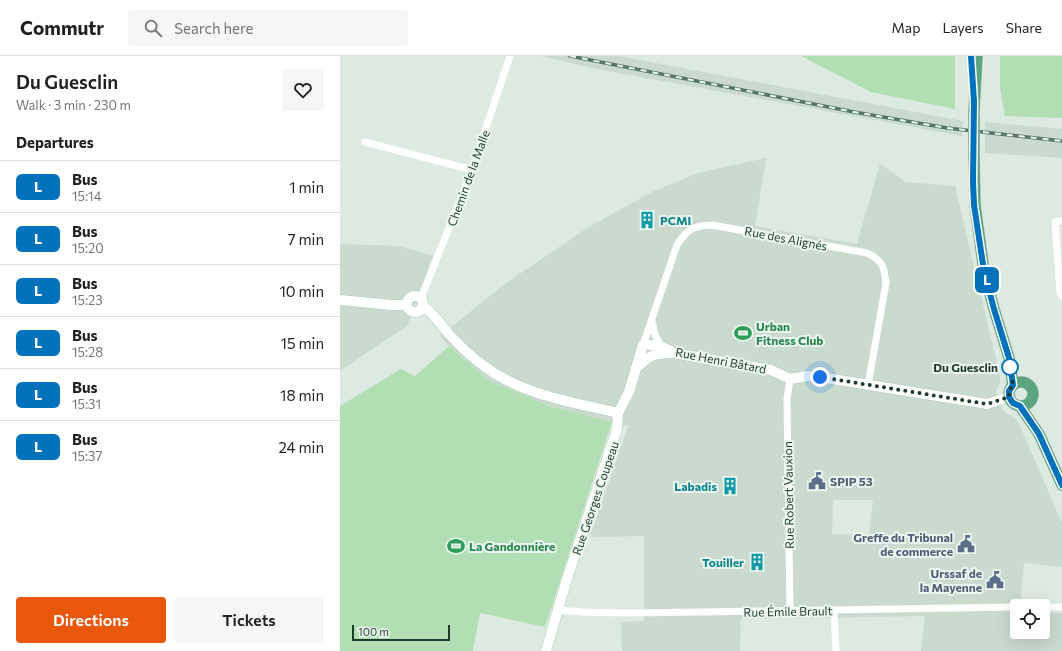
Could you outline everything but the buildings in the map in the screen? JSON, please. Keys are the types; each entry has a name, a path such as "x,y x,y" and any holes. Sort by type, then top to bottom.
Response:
{"main road":[{"path":"971,56 974,106 974,205 984,271 1009,358 1013,385"},
{"path":"974,106 977,56"},
{"path":"1009,358 1033,392 1032,399 1039,434"},
{"path":"1028,384 1020,381 1013,385 1009,391 1009,397 1013,403 1020,406 1039,434 1062,485"},
{"path":"1020,406 1027,404 1032,399"}],"street":[{"name":"Chemin de la Malle","path":"422,302 472,170 510,56"},
{"path":"365,142 472,170"},
{"path":"1062,221 1055,222 1060,292 1062,296"},
{"name":"Rue des Alignés","path":"648,357 653,343 652,320 677,245 683,235 691,229 712,225 867,253 880,261 885,271 886,283 868,385"},
{"path":"340,300 407,305 408,300 411,297 416,296 448,332 484,367 503,378 545,395 618,413"},
{"path":"652,320 653,343"},
{"name":"Rue Henri Bâtard","path":"653,343 674,353 771,370 790,379"},
{"name":"Rue Georges Coupeau","path":"546,651 566,582 618,429 618,413 630,392 638,368 653,343"},
{"path":"638,368 648,357 657,354 674,353"},
{"path":"790,379 808,376 987,404 1009,397"},
{"name":"Rue Robert Vauxion","path":"790,379 787,399 790,611"},
{"name":"Rue Émile Brault","path":"558,610 581,612 790,611 1010,607"},
{"path":"1050,607 1062,607"},
{"path":"834,610 836,651"}],"shaded area":[{"path":"541,56 619,56 963,121 962,136 597,69"},
{"path":"985,122 1062,129 1062,158 985,153"},
{"path":"766,158 755,226 857,244 880,164 906,182 955,186 1000,376 1000,383 996,391 1003,411 1015,418 1019,424 1062,523 1062,567 1024,563 1021,599 1010,599 1010,639 1050,639 1050,613 1062,613 1062,651 921,651 925,616 741,619 740,651 622,651 621,622 644,621 644,536 590,537 628,426 549,406 488,380 449,346 440,336 502,286 587,228 652,192 698,173","holes":["833,500 873,500 869,535 832,534"]},
{"path":"340,244 399,246 433,256 407,326 340,371"}],"green space":[{"path":"801,56 955,56 955,109 871,92"},
{"path":"1000,56 1062,56 1062,118 1005,116 1000,88"},
{"name":"La Gandonnière","path":"449,346 488,380 549,406 612,422 545,627 480,613 473,651 340,651 340,406 401,369 415,376"}],"railway":[{"path":"570,56 854,112 947,128 1062,141"}],"bus line":[{"name":"L","path":"971,56 974,101 974,205 984,271 1009,358 1013,385 1010,387 1009,397 1013,403 1020,406 1039,434 1062,485"}],"place":[{"name":"PCMI","path":"647,220"},
{"name":"Urban Fitness Club","path":"743,333"},
{"name":"Du Guesclin","path":"1010,367"},
{"name":"SPIP 53","path":"817,481"},
{"name":"Labadis","path":"730,486"},
{"name":"Greffe du Tribunal de commerce","path":"966,544"},
{"name":"La Gandonnière","path":"456,546"},
{"name":"Touiller","path":"757,562"},
{"name":"Urssaf de la Mayenne","path":"995,580"}],"route":[{"path":"820,377 987,404 1009,397 1010,387 1013,385 1010,367"}]}
